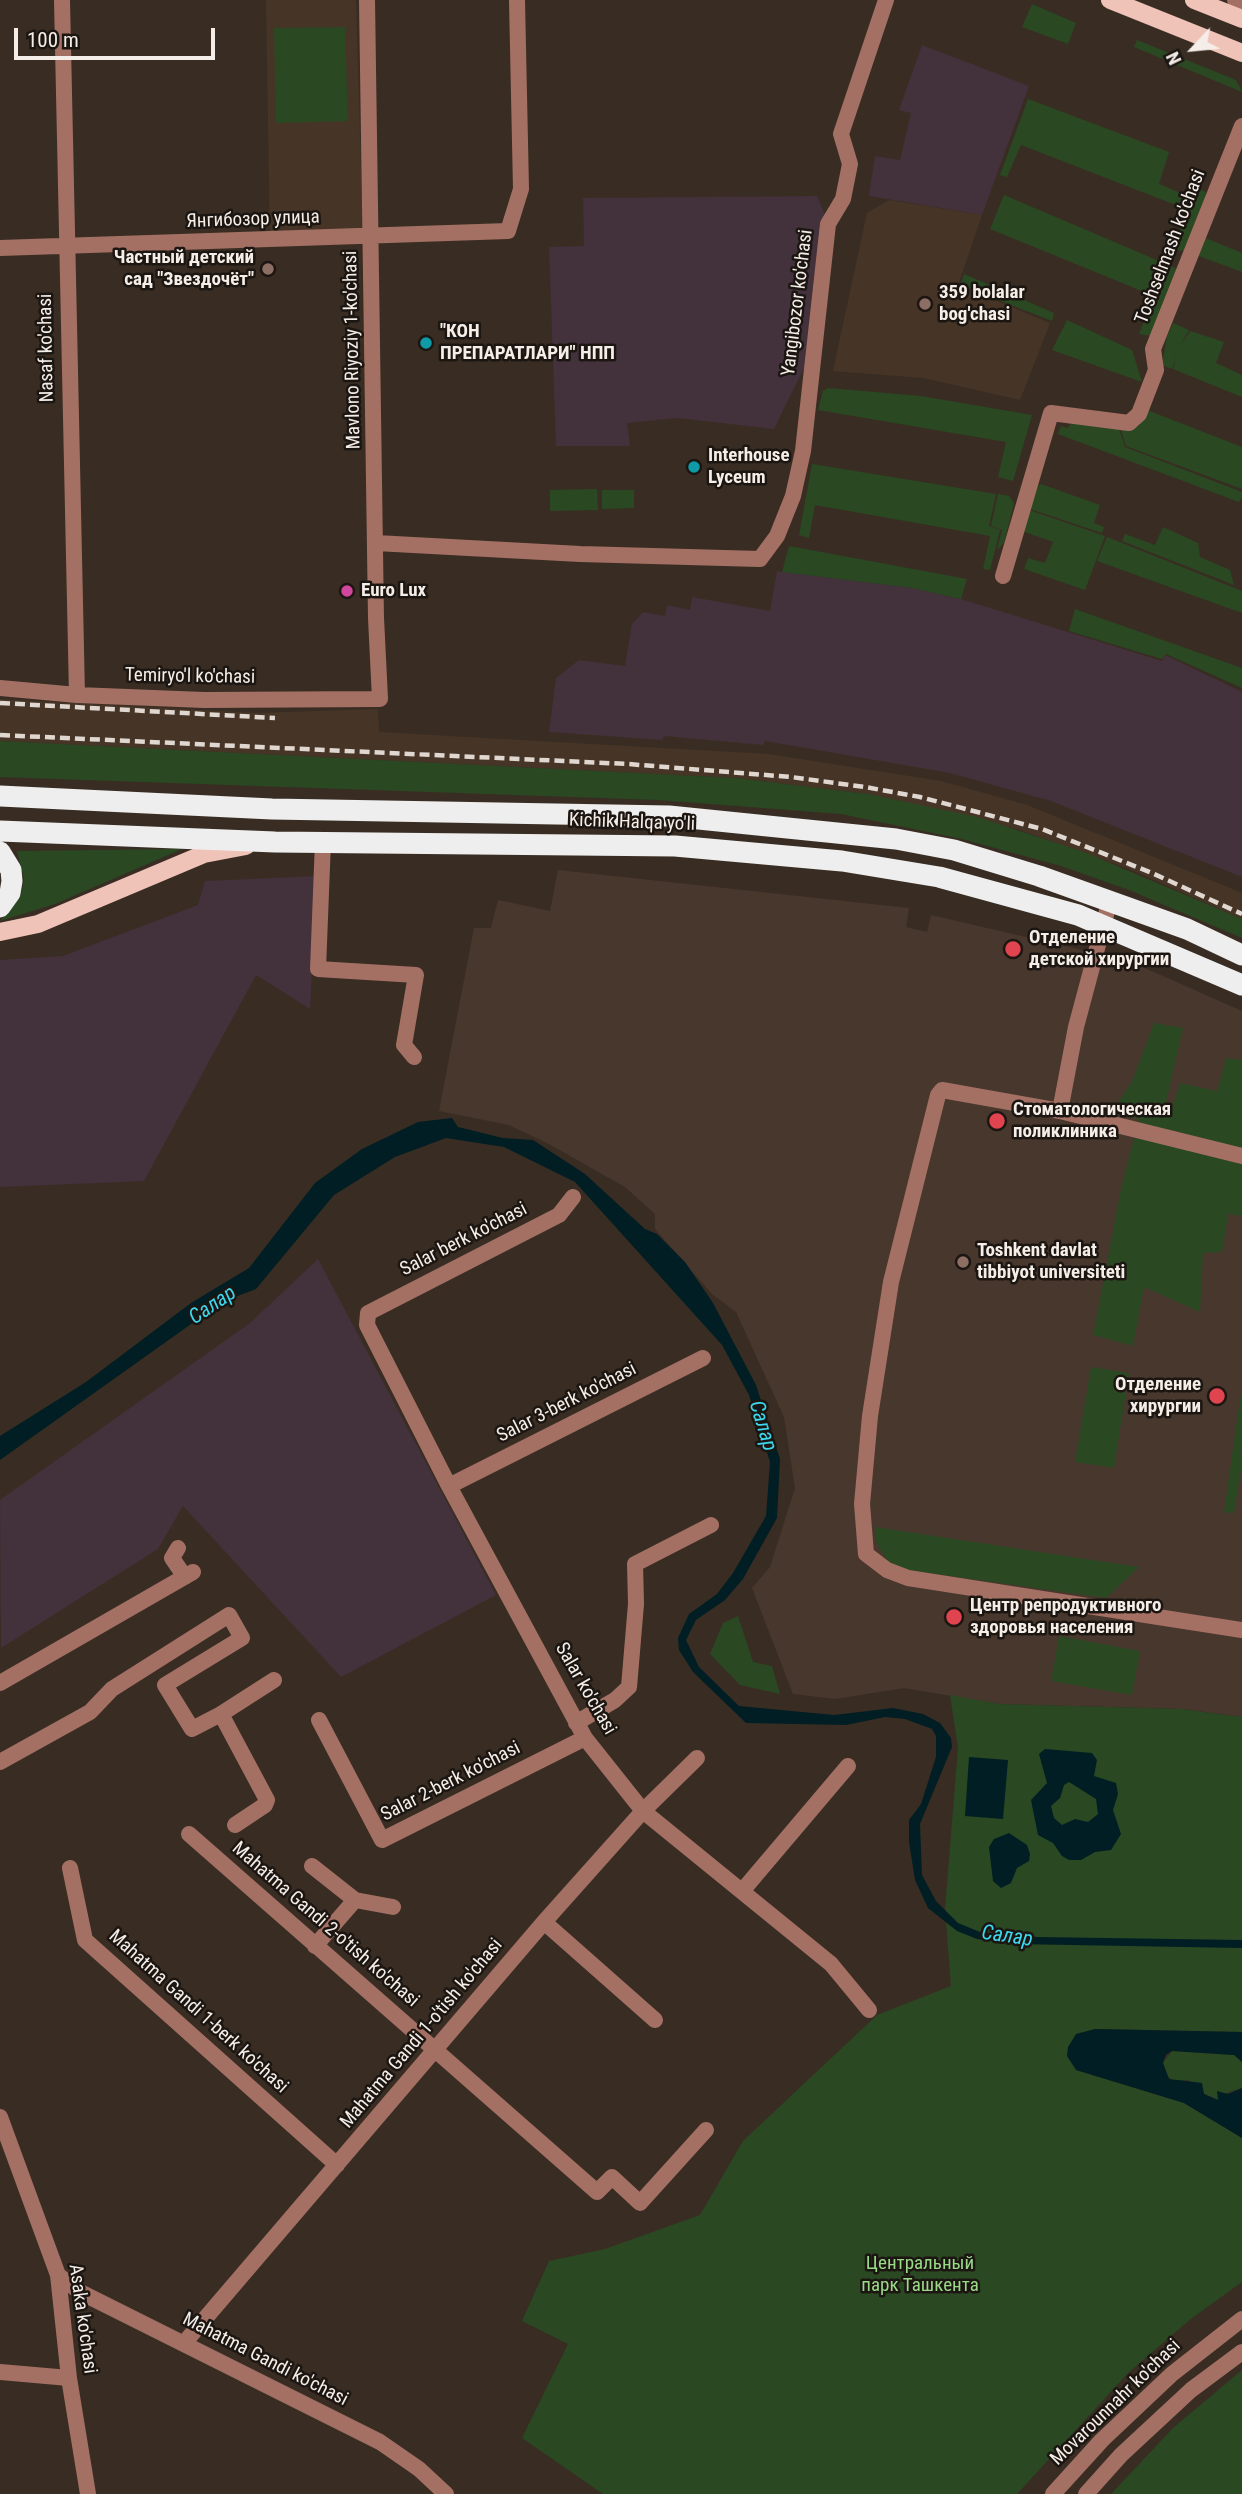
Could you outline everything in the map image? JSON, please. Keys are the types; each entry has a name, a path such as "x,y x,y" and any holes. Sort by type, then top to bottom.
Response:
{"highway":[{"name":"Kichik Halqa yo'li","path":"0,796 272,808 669,816 896,839 954,850 1110,900 1187,929 1242,955"},
{"name":"Kichik Halqa yo'li","path":"0,831 275,842 675,846 784,854 940,877 1102,924 1242,985"},
{"path":"0,852 11,870 12,881 10,892 0,907"}],"main road":[{"path":"1111,0 1242,53"},
{"path":"1197,0 1242,19"},
{"path":"0,932 38,924 204,853 275,842"}],"street":[{"name":"Nasaf ko'chasi","path":"62,0 77,695"},
{"name":"Mavlono Riyoziy 1-ko'chasi","path":"367,0 380,699"},
{"name":"Янгибозор улица","path":"0,248 508,231 521,189 517,0"},
{"name":"Yangibozor ko'chasi","path":"376,543 580,554 760,559 777,536 793,496 803,451 828,223 843,200 850,164 841,134 886,0"},
{"path":"1235,0 1242,7"},
{"name":"Toshselmash ko'chasi","path":"1003,576 1051,413 1129,423 1139,414 1156,370 1153,349 1242,127"},
{"name":"Temiryo'l ko'chasi","path":"0,688 77,695 204,700 380,699"},
{"path":"323,842 318,969 416,975 404,1045 414,1057"},
{"path":"1060,1111 1074,1038 1110,900"},
{"path":"1242,1156 1060,1111 946,1089 938,1095 891,1282 872,1403 862,1504 866,1554 887,1570 908,1578 1242,1630"},
{"name":"Salar berk ko'chasi","path":"368,1313 559,1214 573,1197"},
{"name":"Salar ko'chasi","path":"368,1313 367,1325 449,1486 585,1738 643,1811 831,1964 869,2010"},
{"name":"Salar 3-berk ko'chasi","path":"449,1486 703,1358"},
{"path":"576,1723 615,1700 629,1687 635,1564 711,1525"},
{"path":"0,1683 189,1574 172,1558 178,1548"},
{"path":"3,1754 90,1712 112,1689 227,1616 243,1636 165,1685"},
{"path":"152,1664 192,1729 274,1680"},
{"path":"221,1714 267,1800 265,1805 236,1825"},
{"name":"Salar 2-berk ko'chasi","path":"319,1720 382,1840 585,1738"},
{"name":"Mahatma Gandi 1-o'tish ko'chasi","path":"185,2342 544,1922 643,1811 697,1758"},
{"path":"743,1890 848,1766"},
{"name":"Mahatma Gandi 2-o'tish ko'chasi","path":"189,1834 598,2192 612,2177 640,2203 706,2130"},
{"path":"312,1866 355,1900 393,1908"},
{"name":"Mahatma Gandi 1-berk ko'chasi","path":"70,1868 85,1940 337,2165"},
{"path":"315,1946 355,1900"},
{"path":"544,1922 655,2020"},
{"name":"Asaka ko'chasi","path":"0,2117 58,2275 69,2378 88,2494"},
{"name":"Mahatma Gandi ko'chasi","path":"58,2275 80,2292 185,2342 380,2442 419,2469 446,2494"},
{"name":"Movarounnahr ko'chasi","path":"1053,2494 1102,2440 1172,2374 1242,2319"},
{"path":"1086,2494 1121,2455 1191,2390 1242,2352"},
{"path":"0,2372 69,2378"}],"shaded area":[{"path":"266,0 356,0 363,237 270,240"},
{"path":"922,45 1029,86 982,215 869,196 875,156 900,160 911,113 899,110"},
{"path":"817,196 825,215 809,358 774,429 677,418 627,423 630,446 556,446 549,247 584,246 583,198"},
{"name":"359 bolalar bog'chasi","path":"889,200 982,215 958,285 1050,323 1020,400 924,378 833,371 867,213"},
{"path":"777,571 912,588 961,599 1162,661 1165,655 1242,692 1242,877 1051,801 950,773 765,741 763,745 664,736 662,740 549,732 556,678 579,660 625,666 632,624 643,612 665,616 667,605 690,610 692,597 770,611"},
{"path":"0,699 257,713 378,709 379,732 768,754 941,781 1027,805 1242,893 1242,919 1134,871 1020,830 868,794 736,778 0,741"},
{"name":"Toshkent davlat tibbiyot universiteti","path":"558,870 909,908 906,927 927,932 931,915 1131,962 1242,1011 1242,1717 1182,1709 1000,1704 904,1688 835,1699 793,1694 752,1588 770,1567 795,1488 784,1417 736,1312 713,1295 655,1229 655,1214 625,1187 509,1125 439,1111 474,928 491,928 498,900 550,911"},
{"path":"317,876 310,1009 256,975 144,1181 0,1187 0,960 63,956 198,905 205,881"},
{"path":"318,1259 496,1595 341,1677 183,1506 158,1549 1,1648 0,1500 250,1323"}],"green space":[{"path":"1032,4 1076,23 1068,44 1022,27"},
{"path":"345,27 348,121 276,123 274,28"},
{"path":"1137,40 1236,80 1242,92 1134,47"},
{"path":"1028,99 1169,152 1159,184 1190,197 1186,209 1021,145 1007,177 1000,175"},
{"path":"1197,188 1206,192 1205,199 1185,251 1172,250"},
{"path":"1004,195 1178,269 1152,336 1139,334 1154,296 990,229"},
{"path":"1203,237 1242,253 1242,272 1196,255"},
{"path":"964,274 1054,313 1052,321 960,285"},
{"path":"1067,320 1132,350 1142,382 1052,350"},
{"path":"1173,323 1189,330 1179,347 1190,331 1224,342 1216,363 1242,375 1242,397 1173,369 1176,356 1172,369 1162,365 1167,336"},
{"path":"828,388 921,396 1032,415 1013,481 998,477 1006,442 818,410 823,391"},
{"path":"1147,410 1242,447 1242,489 1126,446 1120,427 1132,429 1139,426"},
{"path":"1073,420 1118,426 1125,447 1242,492 1242,497 1239,502 1058,434 1061,426 1068,428"},
{"path":"812,464 996,494 989,526 1000,530 990,570 983,569 990,536 815,505 809,538 799,535"},
{"path":"1041,484 1100,505 1094,523 1104,527 1102,533 1030,509 1037,487"},
{"path":"597,489 598,510 550,511 550,490"},
{"path":"602,490 634,490 634,508 602,509"},
{"path":"998,494 1009,496 1014,503 1004,543 997,550 1002,530 991,526"},
{"path":"1029,510 1105,536 1085,590 1024,569 1028,558 1045,563 1053,542 1022,531"},
{"path":"1163,527 1198,543 1200,557 1230,570 1234,585 1122,541 1125,534 1155,545"},
{"path":"1107,537 1242,591 1242,613 1097,561"},
{"path":"789,546 967,579 961,599 912,588 782,572"},
{"path":"1075,609 1242,668 1242,688 1166,654 1162,659 1069,631"},
{"path":"0,741 736,778 868,794 977,817 1084,852 1242,919 1242,938 1129,890 1061,866 962,839 841,814 658,800 0,777"},
{"path":"182,849 55,904 0,921 21,895 24,879 17,851"},
{"path":"1154,1023 1183,1028 1165,1107 1172,1109 1180,1083 1217,1091 1226,1058 1242,1060 1242,1216 1228,1214 1222,1252 1203,1253 1200,1312 1144,1287 1133,1346 1093,1335 1121,1189 1139,1119 1111,1112 1132,1082"},
{"path":"1091,1367 1129,1373 1114,1468 1075,1462"},
{"path":"1242,1385 1242,1463 1234,1513 1224,1512"},
{"path":"875,1527 1139,1567 1106,1598 901,1569 888,1562 876,1542"},
{"path":"738,1616 753,1662 772,1666 780,1694 740,1685 710,1654 723,1623"},
{"path":"1059,1636 1140,1651 1132,1695 1051,1681"},
{"name":"Центральный парк Ташкента","path":"950,1695 1000,1704 1182,1709 1242,1717 1242,2032 1095,2029 1076,2070 1184,2103 1242,2138 1242,2282 1192,2318 1129,2372 1017,2494 603,2494 522,2438 568,2344 522,2321 549,2261 605,2249 700,2215 743,2141 877,2015 951,1986 945,1909 958,1748"},
{"path":"1172,2051 1234,2055 1242,2062 1242,2088 1220,2095 1219,2100 1204,2094 1201,2086 1187,2080 1173,2081 1167,2075 1163,2063"},
{"path":"1242,2370 1242,2494 1111,2494 1173,2428"}],"water":[{"name":"Салар","path":"452,1118 458,1127 503,1138 533,1140 585,1174 645,1229 657,1234 685,1262 713,1303 756,1385 780,1459 777,1518 743,1579 725,1600 696,1620 686,1640 699,1667 739,1706 834,1715 893,1708 923,1714 940,1723 951,1738 952,1747 920,1824 922,1875 936,1901 958,1923 980,1932 1037,1937 1242,1940 1242,1948 1015,1944 977,1939 957,1931 928,1908 915,1880 909,1842 909,1820 921,1804 936,1757 936,1736 932,1729 905,1719 885,1717 846,1725 746,1723 693,1672 679,1650 678,1638 689,1614 717,1594 733,1573 766,1516 770,1462 749,1395 722,1345 575,1182 504,1147 446,1138 395,1157 334,1195 256,1289 222,1302 0,1460 0,1436 86,1382 191,1303 249,1268 315,1183 362,1149 418,1122"},
{"path":"1045,1749 1092,1753 1097,1760 1094,1776 1116,1783 1118,1794 1113,1810 1121,1834 1111,1850 1095,1852 1081,1860 1069,1860 1062,1856 1053,1843 1038,1835 1031,1800 1047,1783 1039,1754","holes":["1069,1782 1096,1799 1098,1814 1088,1822 1075,1819 1062,1825 1054,1818 1051,1806 1060,1798 1064,1785"]},
{"path":"969,1757 1008,1760 1003,1819 965,1816"},
{"path":"1009,1833 1027,1845 1029,1861 1017,1868 1011,1883 1001,1888 993,1881 989,1847 994,1839"},
{"path":"1095,2029 1242,2032 1242,2062 1234,2055 1172,2051 1166,2055 1163,2063 1169,2079 1202,2083 1204,2094 1218,2100 1217,2091 1228,2094 1242,2088 1242,2138 1184,2103 1076,2070 1067,2056 1068,2047 1076,2034"}],"railway":[{"path":"0,703 275,718"},
{"path":"0,735 628,764 791,777 865,787 920,797 1042,829 1152,873 1242,914"}],"place":[{"name":"Частный детский сад \"Звездочёт\"","path":"268,269"},
{"name":"359 bolalar bog'chasi","path":"925,304"},
{"name":"\"КОН ПРЕПАРАТЛАРИ\" НПП","path":"426,343"},
{"name":"Interhouse Lyceum","path":"694,467"},
{"name":"Euro Lux","path":"347,591"},
{"name":"Отделение детской хирургии","path":"1013,949"},
{"name":"Стоматологическая поликлиника","path":"997,1121"},
{"name":"Toshkent davlat tibbiyot universiteti","path":"963,1262"},
{"name":"Отделение хирургии","path":"1217,1396"},
{"name":"Центр репродуктивного здоровья населения","path":"954,1617"}]}
